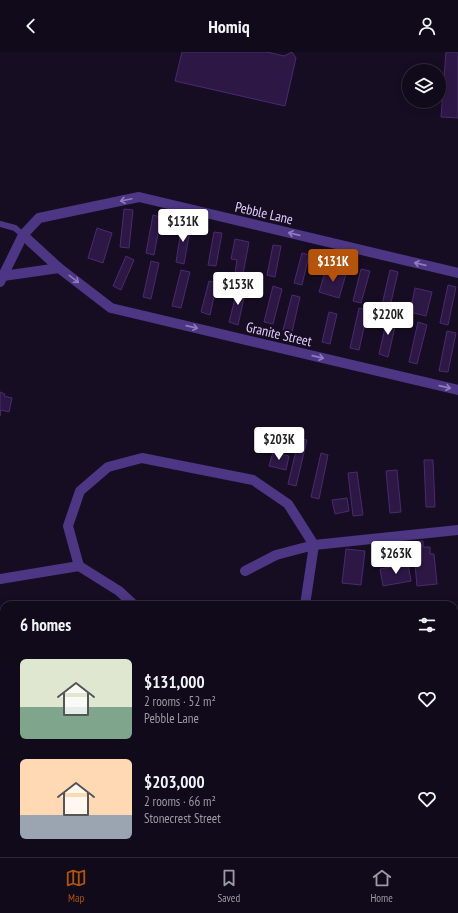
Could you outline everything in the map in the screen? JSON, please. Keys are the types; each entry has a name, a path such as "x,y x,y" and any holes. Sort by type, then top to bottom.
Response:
{"street":[{"name":"Pebble Lane","path":"2,279 24,236 39,218 139,197 458,273"},
{"name":"Granite Street","path":"24,236 59,268 111,308 458,390"},
{"name":"Pebble Lane","path":"2,279 59,268"},
{"path":"79,566 68,526 80,491 108,466 142,458 253,480 288,504 314,545 306,601"},
{"path":"245,571 276,555 314,545 458,530"},
{"path":"0,579 79,566 119,591 130,601"}],"lane":[{"path":"0,224 15,228 24,236"}],"building":[{"path":"182,52 267,52 284,56 292,52 296,58 285,106 175,81"},
{"path":"446,52 458,52 458,118 441,117 442,108 446,108"},
{"path":"124,209 133,210 129,248 120,247"},
{"path":"153,215 161,217 154,255 146,253"},
{"path":"182,224 191,225 184,264 176,262"},
{"path":"97,228 112,233 103,263 88,258"},
{"path":"214,232 222,233 216,266 208,265"},
{"path":"235,239 249,242 243,274 235,273 237,260 231,259"},
{"path":"273,245 281,246 275,277 267,275"},
{"path":"302,253 309,255 302,285 294,283"},
{"path":"126,256 134,260 121,290 113,286"},
{"path":"151,261 159,263 151,299 143,297"},
{"path":"326,269 346,274 339,298 319,292"},
{"path":"361,269 370,271 361,303 353,301"},
{"path":"181,270 190,272 181,308 172,306"},
{"path":"390,270 398,272 390,307 382,305"},
{"path":"209,281 217,283 210,315 201,312"},
{"path":"448,285 456,287 448,325 440,323"},
{"path":"273,286 282,289 273,324 264,322"},
{"path":"238,287 246,289 238,325 229,322"},
{"path":"415,288 432,292 426,316 410,312"},
{"path":"292,295 300,297 292,332 283,330"},
{"path":"359,308 368,310 359,350 350,348"},
{"path":"329,312 337,314 330,344 322,342"},
{"path":"388,315 397,318 388,357 379,354"},
{"path":"418,322 427,325 417,364 409,362"},
{"path":"447,331 456,333 448,372 439,371"},
{"path":"0,392 5,394 4,396 12,398 9,412 1,410 0,416"},
{"path":"299,438 307,440 296,486 288,484"},
{"path":"273,452 289,456 286,470 269,466"},
{"path":"321,453 328,455 319,499 311,497"},
{"path":"424,460 433,460 435,507 426,507"},
{"path":"397,470 401,512 390,513 386,471"},
{"path":"357,472 363,515 353,516 348,473"},
{"path":"347,498 349,511 335,514 332,500"},
{"path":"423,541 423,547 430,547 430,554 434,554 437,584 417,586 413,542"},
{"path":"346,549 365,551 361,585 342,583"},
{"path":"408,564 411,581 383,586 380,569"}]}
